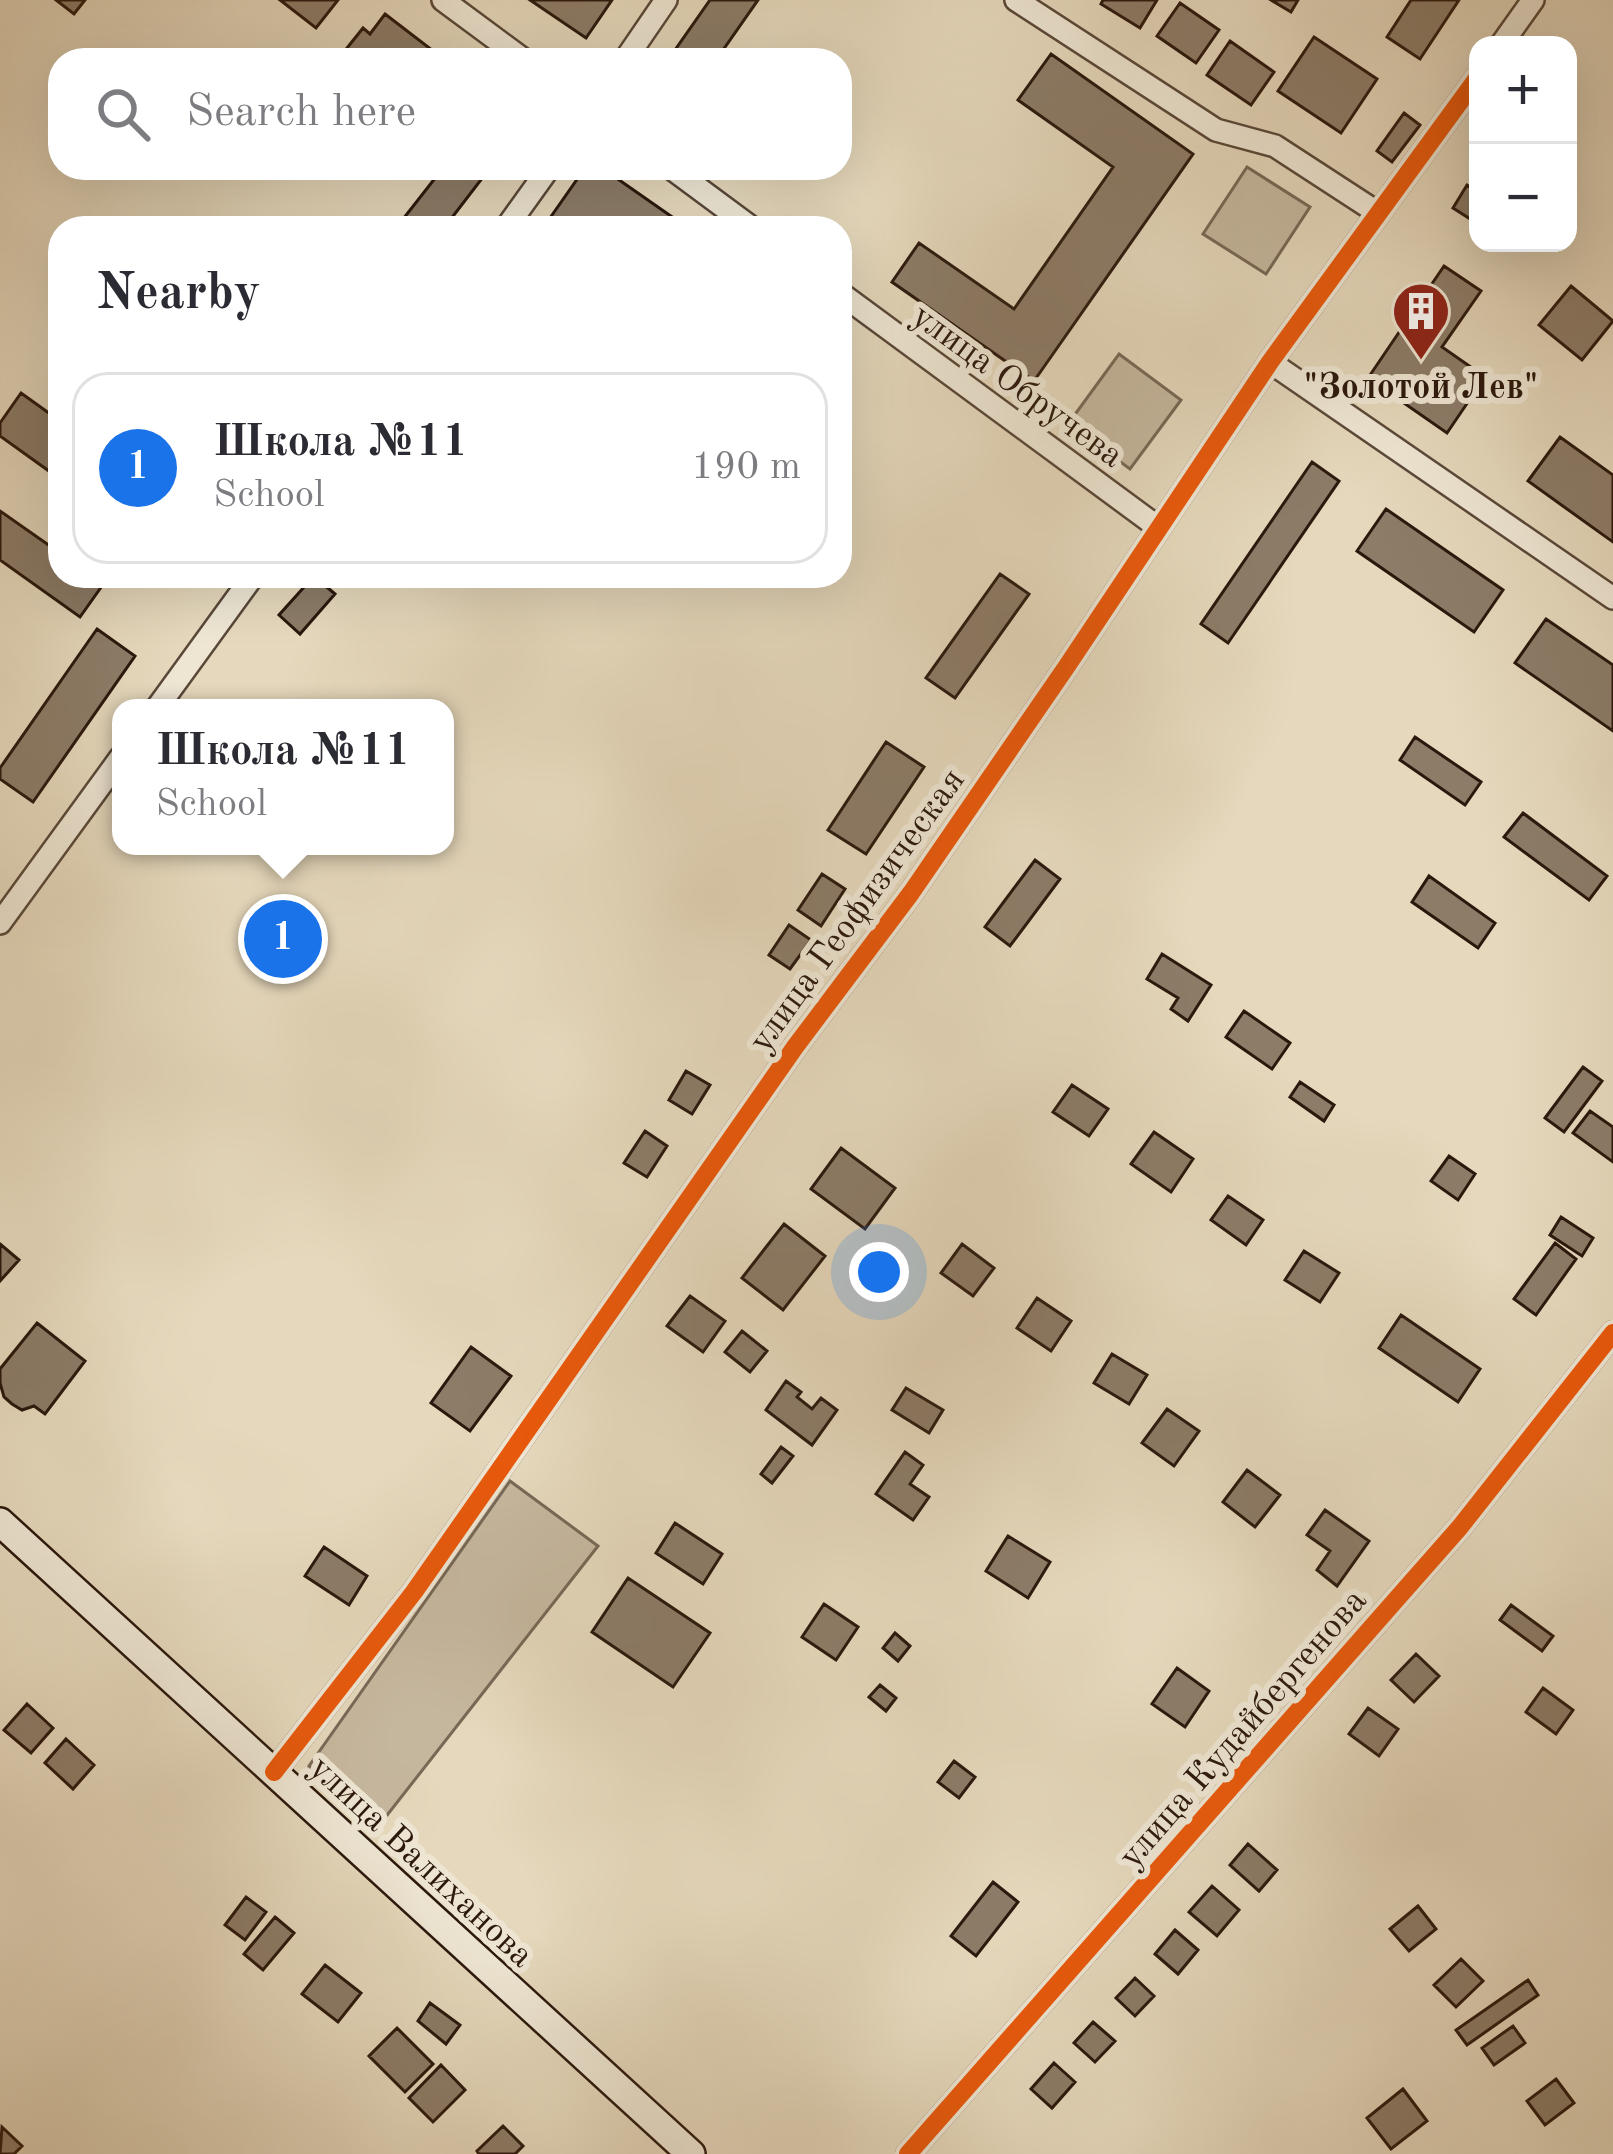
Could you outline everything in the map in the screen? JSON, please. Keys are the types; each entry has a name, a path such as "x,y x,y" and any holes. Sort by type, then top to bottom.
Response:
{"main road":[{"name":"улица Валиханова","path":"0,1522 691,2154"}],"street":[{"path":"443,0 508,48"},
{"path":"634,48 666,0"},
{"path":"1016,0 1216,130 1275,146 1378,213"},
{"path":"1507,36 1533,0"},
{"name":"улица Геофизическая","path":"274,1772 427,1574 795,1047 911,893 1270,362 1469,89"},
{"path":"515,216 540,180"},
{"path":"687,180 736,216"},
{"name":"улица Обручева","path":"852,302 1159,527"},
{"path":"1270,362 1613,598"},
{"path":"164,699 244,588"},
{"path":"0,923 112,769"},
{"name":"улица Кудайбергенова","path":"908,2154 1460,1527 1613,1333"}],"shaded area":[{"path":"1247,167 1310,207 1266,274 1203,234"},
{"path":"1119,354 1181,400 1130,469 1068,424"},
{"path":"510,1481 598,1546 377,1828 309,1766"}],"building":[{"path":"56,0 85,0 74,14"},
{"path":"280,0 338,0 316,28"},
{"path":"530,0 612,0 586,38"},
{"path":"710,0 758,0 724,48 676,48"},
{"path":"1103,0 1157,0 1140,28 1101,4"},
{"path":"1271,0 1298,0 1291,12"},
{"path":"1411,0 1459,0 1420,59 1387,37"},
{"path":"1180,3 1219,30 1196,63 1157,36"},
{"path":"385,14 429,48 347,48 363,28 370,34"},
{"path":"1314,37 1377,79 1341,133 1278,91"},
{"path":"1230,41 1274,72 1251,105 1207,75"},
{"path":"1051,54 1193,154 1034,381 892,282 919,243 1014,309 1113,167 1018,100"},
{"path":"1404,113 1420,125 1392,162 1377,151"},
{"path":"434,180 481,180 453,216 405,216"},
{"path":"577,180 619,180 671,216 551,216"},
{"path":"1467,185 1469,186 1469,218 1453,208"},
{"name":"\"Золотой Лев\"","path":"1444,266 1481,291 1442,347 1485,377 1447,433 1368,378"},
{"path":"1571,286 1613,321 1582,360 1539,325"},
{"path":"21,393 48,412 48,470 0,436 0,423"},
{"path":"1560,437 1613,475 1613,542 1528,481"},
{"path":"1312,462 1339,481 1228,643 1201,624"},
{"path":"1386,509 1503,590 1474,632 1357,551"},
{"path":"0,511 48,545 48,588 100,588 80,617 0,560"},
{"path":"1000,574 1029,594 955,698 926,678"},
{"path":"303,588 328,588 335,594 300,634 279,615"},
{"path":"1546,619 1613,665 1613,731 1515,663"},
{"path":"97,629 135,656 33,802 0,779 0,768"},
{"path":"1415,737 1481,782 1465,805 1400,760"},
{"path":"886,742 924,767 866,854 828,830"},
{"path":"1523,813 1607,876 1589,900 1504,837"},
{"path":"1035,860 1060,879 1010,946 985,927"},
{"path":"822,874 845,889 821,926 798,910"},
{"path":"1429,876 1495,923 1478,948 1412,902"},
{"path":"789,925 811,940 790,969 769,955"},
{"path":"1162,954 1211,985 1188,1021 1171,1009 1178,998 1147,979"},
{"path":"1244,1011 1290,1043 1272,1069 1226,1037"},
{"path":"1583,1067 1602,1081 1564,1132 1545,1118"},
{"path":"686,1071 710,1085 692,1114 669,1100"},
{"path":"1300,1082 1334,1105 1324,1121 1290,1097"},
{"path":"1072,1085 1108,1109 1089,1136 1053,1112"},
{"path":"1590,1111 1613,1127 1613,1162 1573,1133"},
{"path":"645,1131 667,1146 647,1177 624,1163"},
{"path":"1154,1132 1193,1159 1171,1192 1131,1164"},
{"path":"841,1148 895,1188 865,1229 811,1189"},
{"path":"1449,1156 1475,1174 1458,1200 1431,1181"},
{"path":"1228,1196 1263,1220 1246,1245 1211,1220"},
{"path":"1561,1217 1593,1238 1582,1256 1550,1235"},
{"path":"784,1224 825,1256 783,1310 742,1278"},
{"path":"1555,1243 1576,1259 1536,1315 1514,1299"},
{"path":"0,1244 19,1260 0,1281"},
{"path":"962,1244 994,1268 973,1296 941,1273"},
{"path":"1304,1251 1339,1273 1320,1302 1285,1280"},
{"path":"690,1296 725,1321 703,1352 667,1326"},
{"path":"1037,1298 1071,1321 1051,1351 1017,1328"},
{"path":"1401,1315 1480,1369 1458,1402 1379,1348"},
{"path":"37,1323 85,1361 45,1414 34,1406 22,1410 12,1404 0,1383 0,1369"},
{"path":"742,1331 767,1351 750,1372 725,1352"},
{"path":"471,1347 511,1376 470,1431 431,1403"},
{"path":"1112,1354 1147,1375 1129,1404 1094,1383"},
{"path":"786,1381 812,1409 821,1398 837,1410 812,1445 766,1410"},
{"path":"906,1388 943,1410 929,1433 892,1410"},
{"path":"1167,1409 1199,1431 1174,1466 1142,1443"},
{"path":"781,1447 793,1456 772,1483 761,1474"},
{"path":"905,1452 923,1465 910,1484 929,1497 913,1520 876,1494"},
{"path":"1247,1470 1280,1495 1255,1527 1223,1502"},
{"path":"1325,1510 1369,1541 1337,1586 1317,1570 1330,1551 1307,1535"},
{"path":"675,1523 722,1554 703,1584 656,1553"},
{"path":"1008,1536 1050,1562 1028,1598 986,1571"},
{"path":"324,1547 367,1576 349,1605 305,1576"},
{"path":"628,1578 710,1633 673,1687 592,1632"},
{"path":"824,1604 858,1627 836,1660 802,1637"},
{"path":"1511,1605 1553,1636 1542,1651 1500,1620"},
{"path":"895,1633 910,1646 898,1661 883,1648"},
{"path":"1416,1654 1439,1676 1414,1702 1391,1680"},
{"path":"1177,1668 1209,1691 1185,1727 1152,1704"},
{"path":"880,1685 896,1698 886,1711 869,1697"},
{"path":"1543,1688 1573,1710 1556,1734 1526,1712"},
{"path":"27,1704 53,1728 31,1753 4,1730"},
{"path":"1368,1708 1398,1729 1379,1756 1349,1734"},
{"path":"66,1739 94,1765 73,1789 45,1763"},
{"path":"954,1761 975,1777 959,1798 938,1782"},
{"path":"1248,1844 1277,1870 1259,1891 1230,1865"},
{"path":"993,1882 1018,1902 976,1956 951,1936"},
{"path":"1212,1886 1239,1910 1217,1936 1189,1912"},
{"path":"246,1897 266,1912 245,1940 225,1925"},
{"path":"1418,1906 1436,1929 1409,1951 1390,1929"},
{"path":"275,1917 294,1933 263,1970 244,1954"},
{"path":"1175,1930 1198,1950 1178,1974 1155,1954"},
{"path":"1461,1959 1483,1981 1456,2007 1434,1985"},
{"path":"325,1965 361,1993 338,2022 302,1994"},
{"path":"1135,1978 1154,1996 1135,2016 1116,1998"},
{"path":"1528,1980 1538,1995 1467,2045 1456,2030"},
{"path":"430,2003 460,2025 446,2044 418,2021"},
{"path":"1093,2022 1115,2041 1095,2062 1074,2043"},
{"path":"1513,2026 1525,2043 1494,2065 1482,2048"},
{"path":"397,2028 433,2064 405,2092 369,2056"},
{"path":"1054,2063 1075,2082 1052,2108 1031,2089"},
{"path":"441,2065 465,2090 433,2122 409,2098"},
{"path":"1556,2079 1574,2103 1545,2125 1527,2101"},
{"path":"1403,2089 1427,2121 1391,2149 1367,2118"},
{"path":"503,2126 523,2146 515,2154 479,2154 477,2151"},
{"path":"2,2127 22,2146 14,2154 0,2154"}],"cycle path":[{"path":"274,1772 414,1592 795,1047 911,893 1270,362 1469,89"},
{"path":"908,2154 1460,1527 1613,1333"}],"place":[{"name":"\"Золотой Лев\"","path":"1421,362"},
{"name":"Школа №11","path":"283,939"}]}
